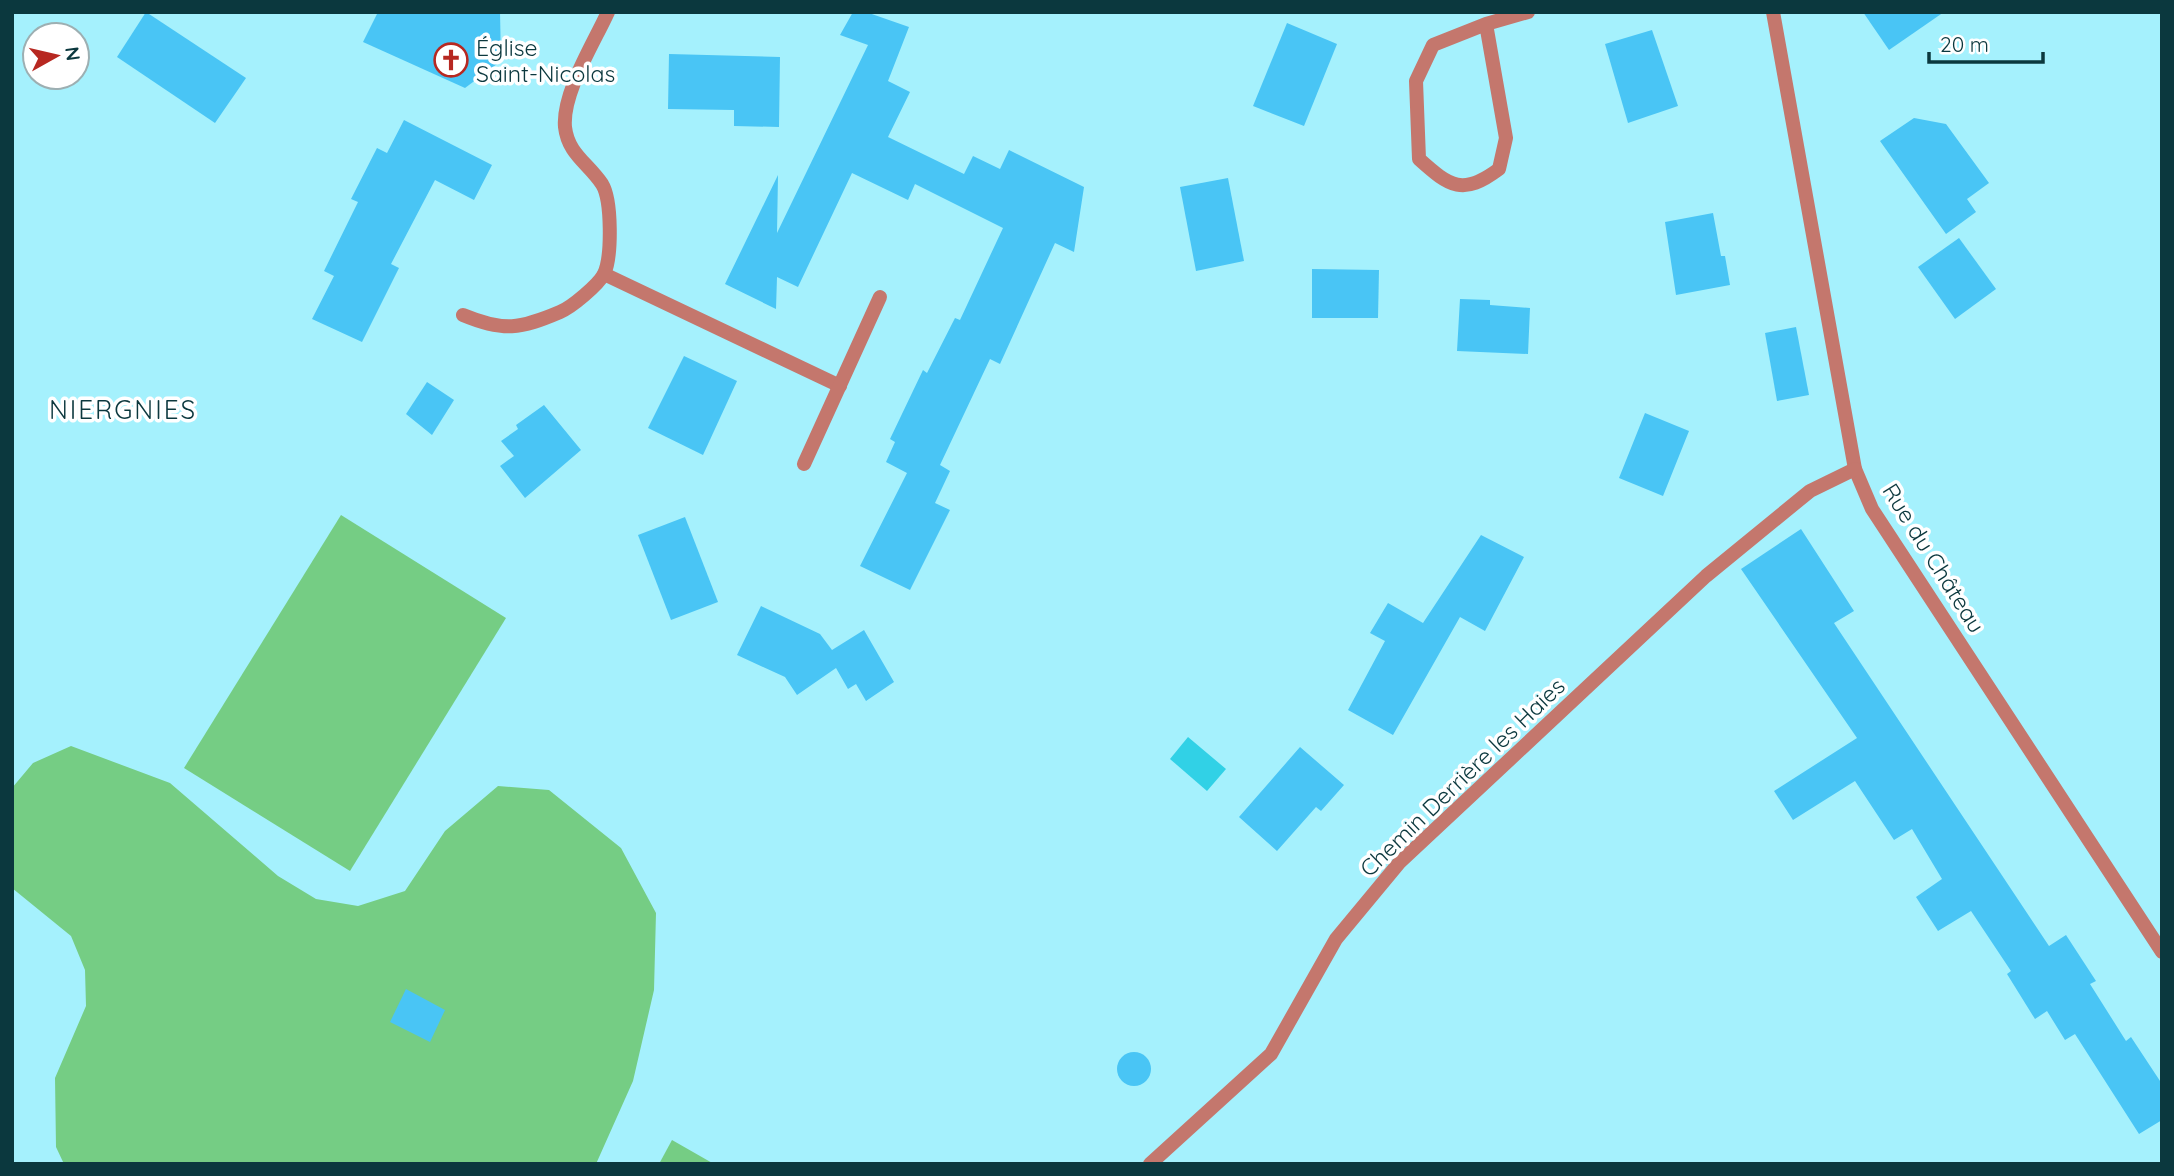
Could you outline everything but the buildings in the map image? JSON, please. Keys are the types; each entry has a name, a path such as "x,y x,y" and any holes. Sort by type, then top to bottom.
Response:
{"street":[{"path":"463,315 492,327 530,325 571,307 604,274 611,227 603,186 572,152 565,126 567,100 608,12"},
{"path":"1486,24 1506,138 1499,169 1480,184 1462,185 1444,181 1419,159 1416,81 1433,44 1486,24 1528,12"},
{"name":"Rue du Château","path":"1773,12 1855,469 1872,509 2162,952"},
{"path":"604,274 840,386"},
{"path":"804,464 880,297"},
{"name":"Chemin Derrière les Haies","path":"1150,1164 1271,1054 1336,939 1399,863 1706,576 1810,491 1855,469"}],"green space":[{"path":"341,515 506,618 350,871 184,768"},
{"path":"71,746 170,783 278,876 316,899 358,906 405,891 445,831 498,786 549,790 621,848 656,913 654,990 633,1081 596,1164 64,1164 56,1147 55,1078 86,1006 85,970 71,936 12,888 12,788 33,763"},
{"path":"672,1140 714,1164 659,1164"}],"water":[{"path":"1188,737 1226,769 1207,791 1170,759"}],"place":[{"name":"Église Saint-Nicolas","path":"451,60"}],"district":[{"name":"NIERGNIES","path":"123,409"}]}
